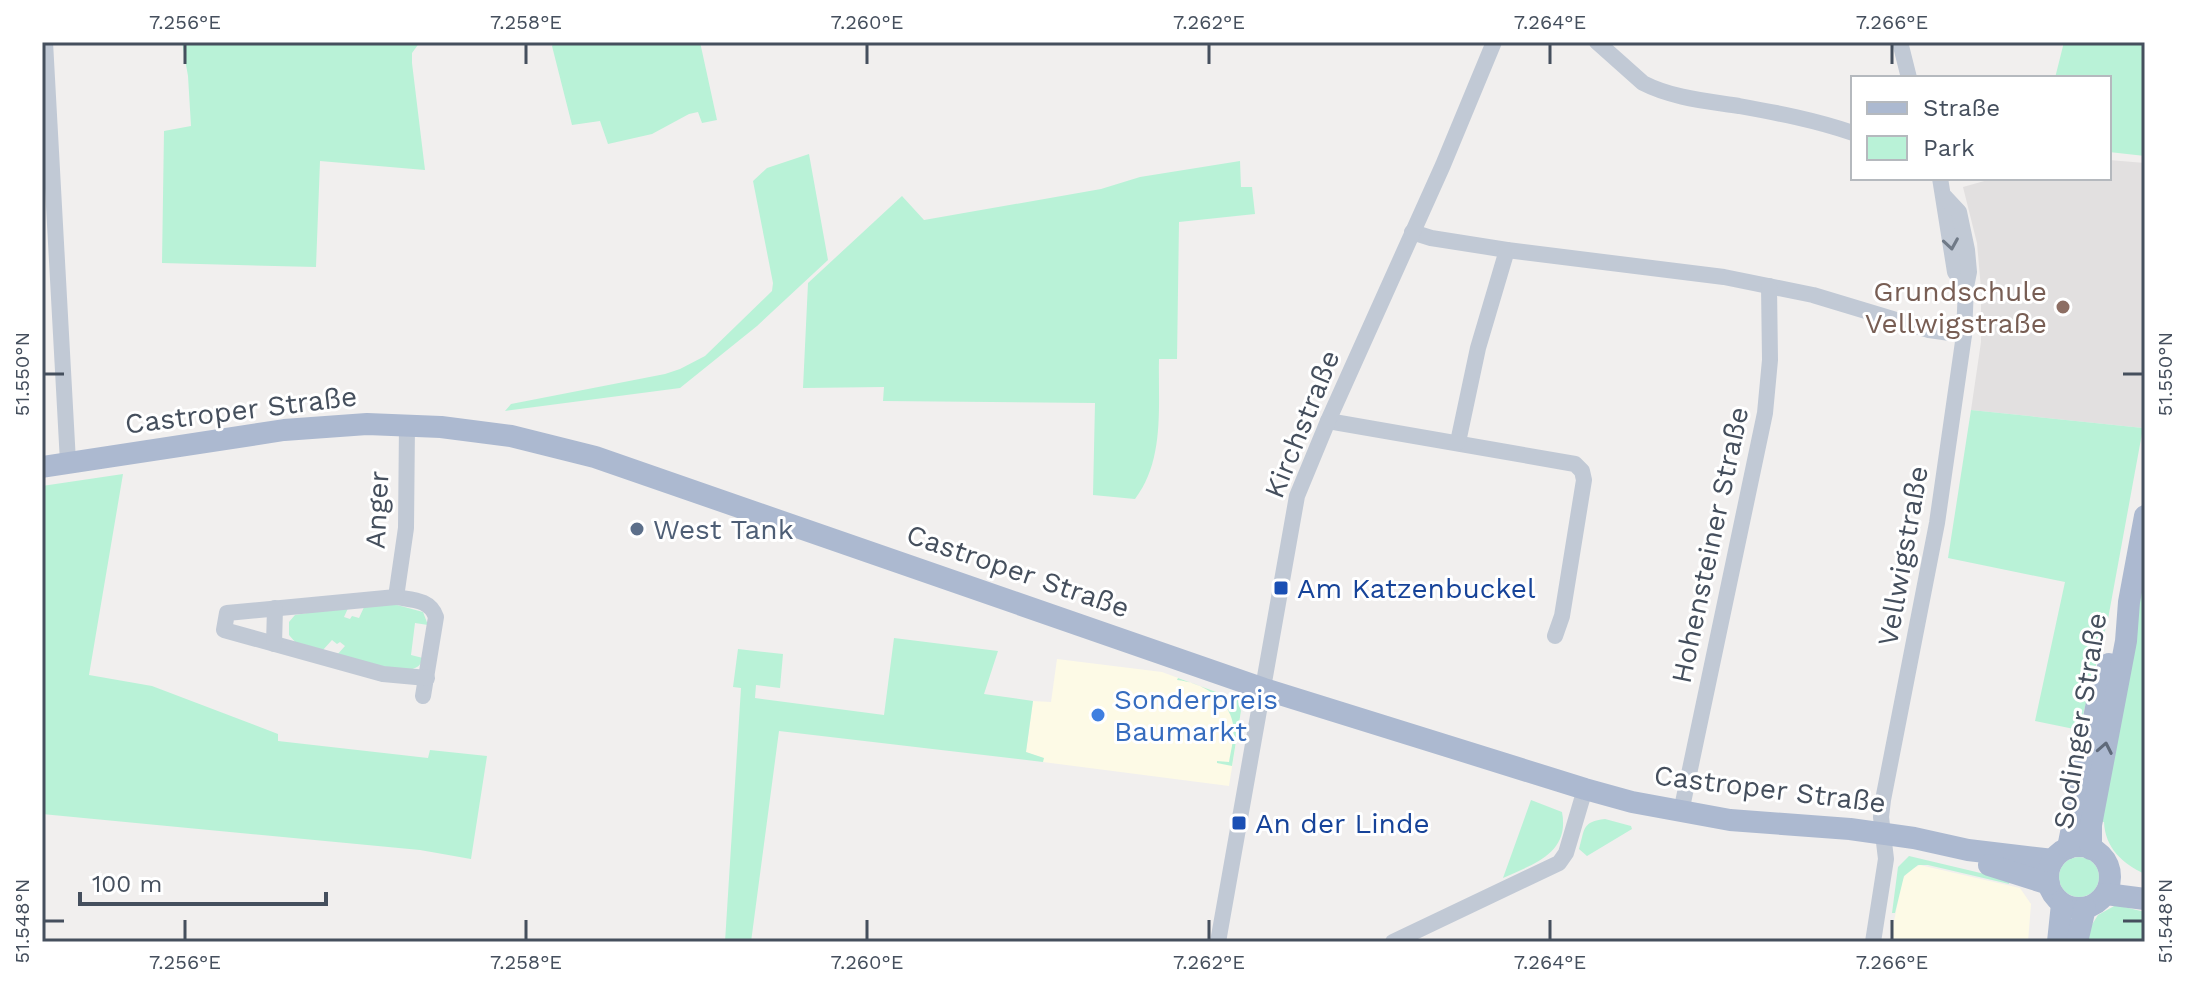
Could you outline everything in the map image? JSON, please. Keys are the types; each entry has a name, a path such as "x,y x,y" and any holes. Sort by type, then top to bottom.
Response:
{"main road":[{"name":"Castroper Straße","path":"42,467 293,429 407,424 511,436 595,457 1264,689 1585,789 1681,812 1730,820 1883,833 1968,850 2061,854"},
{"name":"Sodinger Straße","path":"2091,849 2091,825 2126,641 2129,602 2145,516"},
{"name":"Sodinger Straße","path":"2061,854 2097,703 2129,602"},
{"path":"2084,847 2091,849 2104,859 2108,884 2093,905 2073,908 2062,904 2053,895 2049,884 2050,868 2061,854 2084,847"},
{"name":"Castroper Straße","path":"1968,850 1982,863 2049,884"},
{"path":"2108,884 2145,885"},
{"path":"2108,884 2145,899"},
{"path":"2058,942 2062,904"},
{"path":"2077,942 2085,908"}],"street":[{"path":"45,42 68,462"},
{"name":"Kirchstraße","path":"1218,942 1297,496 1494,42"},
{"path":"1597,42 1651,87 1674,95 1799,116 1851,132"},
{"path":"1900,42 1908,76"},
{"name":"Vellwigstraße","path":"1873,942 1886,859 1883,800 1937,523 1964,335 1969,272 1962,220 1945,197 1941,180"},
{"path":"1412,232 1507,250 1724,277 1813,295 1929,330 1964,335"},
{"path":"1458,442 1478,348 1507,250"},
{"name":"Hohensteiner Straße","path":"1681,812 1765,413 1770,360 1769,286"},
{"path":"1328,421 1567,460 1575,464 1582,471 1584,480 1562,616 1555,636"},
{"name":"Anger","path":"396,597 406,528 407,424"},
{"path":"423,696 427,678 436,617 433,608 425,602 396,597 227,613 224,630 383,674 427,678"},
{"path":"274,644 275,608"},
{"path":"1393,942 1559,863 1566,853 1585,789"}],"shaded area":[{"name":"Grundschule Vellwigstraße","path":"2111,160 2145,163 2143,428 1971,410 1981,342 1981,289 1977,243 1963,187 1988,180 2111,180"},
{"path":"1057,659 1162,672 1238,700 1241,711 1229,786 1043,762 1043,758 1026,752 1033,701 1051,702"},
{"path":"1920,865 2020,888 2031,904 2028,942 1890,942 1902,880 1909,870"}],"green space":[{"path":"182,42 420,42 412,53 412,63 425,170 320,161 316,267 162,263 164,131 191,126"},
{"path":"555,42 700,42 717,120 702,123 698,112 652,134 608,144 600,121 572,125 552,46"},
{"path":"2064,42 2145,42 2145,156 2111,152 2111,76 2056,76"},
{"path":"809,154 828,260 757,326 680,388 505,411 511,404 665,374 705,356 772,291 753,181 767,168"},
{"path":"1240,161 1241,187 1252,187 1255,214 1179,222 1177,359 1159,359 1156,450 1145,484 1135,499 1093,495 1095,403 883,401 884,387 803,388 808,283 902,196 924,220 1101,189 1140,177"},
{"path":"1971,410 2143,428 2108,619 2079,730 2035,721 2065,582 1948,558"},
{"path":"123,474 89,675 152,686 278,734 278,741 428,758 430,750 487,756 471,859 420,850 42,814 42,486"},
{"path":"2145,564 2145,874 2117,854 2108,840 2104,822 2097,821"},
{"path":"365,605 397,605 423,612 428,625 415,623 411,655 423,658 418,666 399,670 377,666 337,655 345,646 340,642 337,644 332,640 322,651 296,643 289,635 289,622 295,615 349,606 344,617 359,618"},
{"path":"894,638 998,651 984,694 1033,701 1026,752 1044,758 1043,762 779,731 751,942 725,942 741,688 733,687 738,649 783,654 780,688 756,685 755,698 884,715"},
{"path":"1197,685 1238,700 1241,711 1232,766 1217,763 1229,762 1234,733 1230,715 1220,699"},
{"path":"1531,800 1562,812 1560,838 1547,856 1503,878"},
{"path":"1605,819 1631,826 1632,829 1587,856 1579,849 1584,831 1588,824"},
{"path":"1909,856 2010,880 2009,884 1918,865 1904,876 1895,913 1892,913 1898,867"},
{"path":"2079,857 2093,863 2099,877 2093,891 2079,897 2065,891 2059,877 2065,863"},
{"path":"2116,905 2145,912 2145,942 2081,942 2098,915"}],"place":[{"name":"Grundschule Vellwigstraße","path":"2063,307"},
{"name":"West Tank","path":"637,529"},
{"name":"Am Katzenbuckel","path":"1281,588"},
{"name":"Sonderpreis Baumarkt","path":"1098,715"},
{"name":"An der Linde","path":"1239,823"}]}
